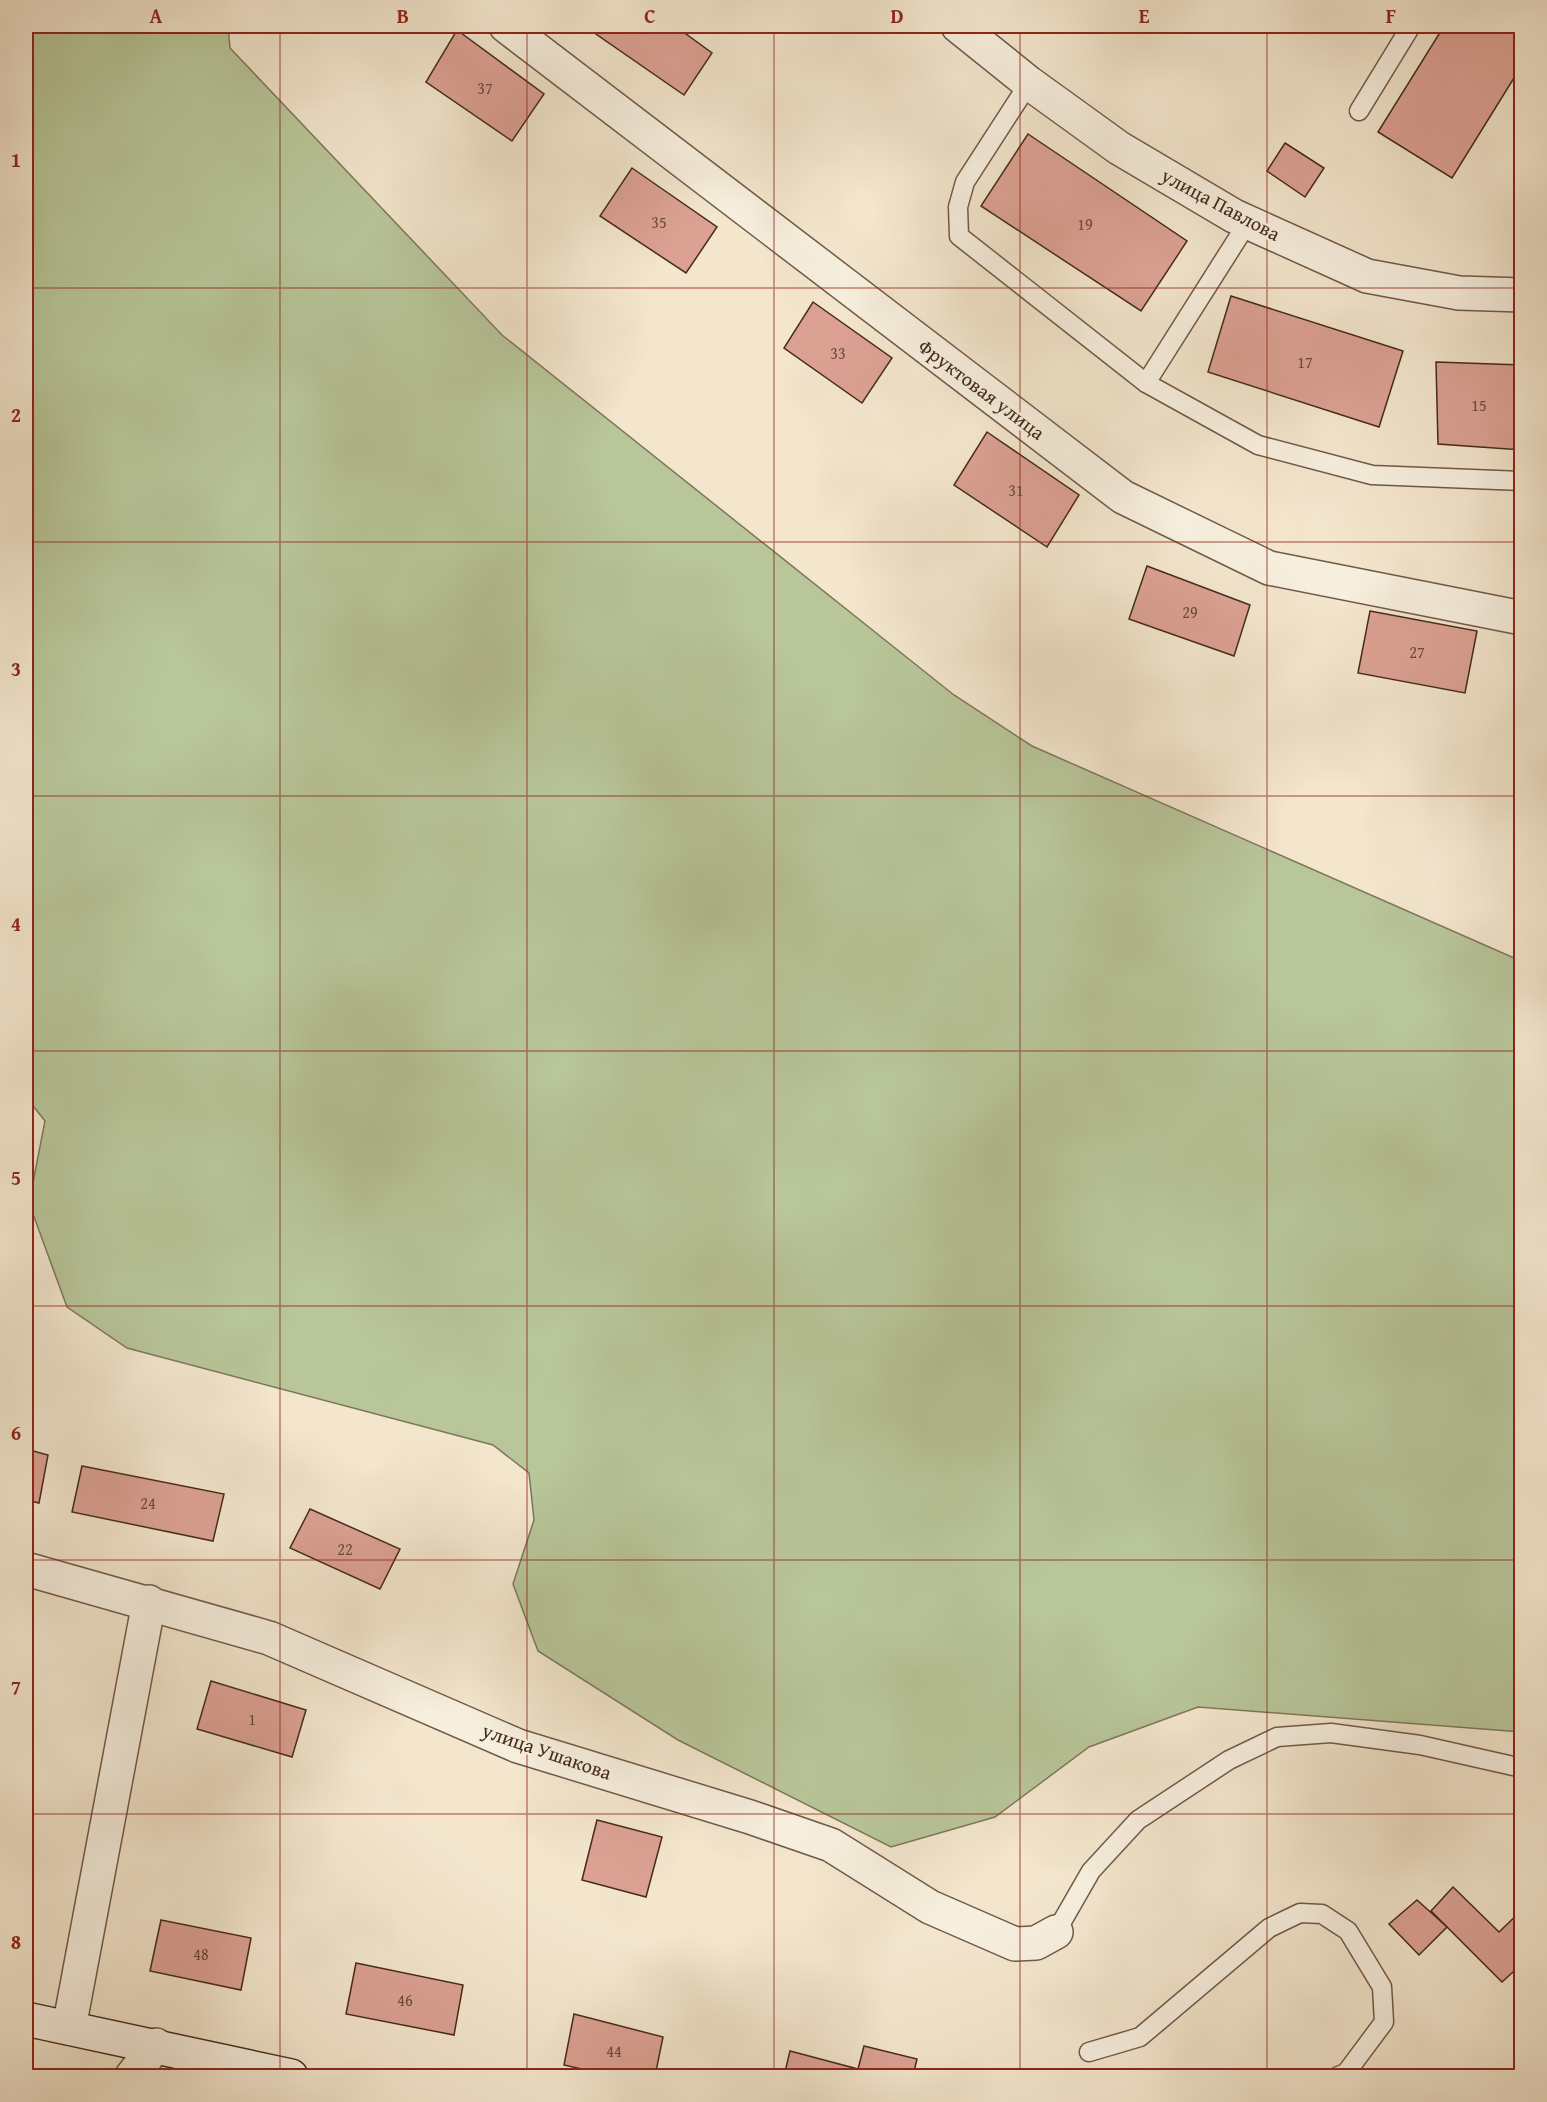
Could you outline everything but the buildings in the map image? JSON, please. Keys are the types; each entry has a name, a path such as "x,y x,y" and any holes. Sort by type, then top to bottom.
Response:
{"street":[{"name":"Фруктовая улица","path":"506,26 1123,497 1269,568 1521,618"},
{"name":"улица Павлова","path":"958,26 1029,83 1119,148 1248,222 1367,276 1459,293 1521,295"},
{"name":"улица Ушакова","path":"26,1569 270,1638 518,1746 750,1816 831,1845 930,1907 1015,1944 1036,1943 1056,1932"},
{"path":"69,2028 149,1602"},
{"path":"26,2019 156,2045 270,2074"},
{"path":"132,2076 156,2045"}],"lane":[{"path":"1359,111 1411,26"},
{"path":"1029,83 965,182 958,207 959,236 1146,383 1258,445 1372,475 1521,481"},
{"path":"1146,383 1248,222"},
{"path":"1056,1932 1090,1871 1138,1820 1229,1760 1277,1737 1331,1733 1420,1744 1521,1768"},
{"path":"1089,2052 1140,2037 1269,1928 1300,1913 1322,1914 1348,1931 1382,1987 1384,2022 1346,2073 1338,2076"}],"green space":[{"path":"26,26 228,26 230,48 502,335 954,695 1032,746 1521,961 1521,1732 1198,1707 1089,1747 995,1817 891,1847 678,1740 538,1651 513,1584 534,1520 529,1473 493,1445 127,1348 67,1307 29,1203 45,1121 26,1097"}]}
